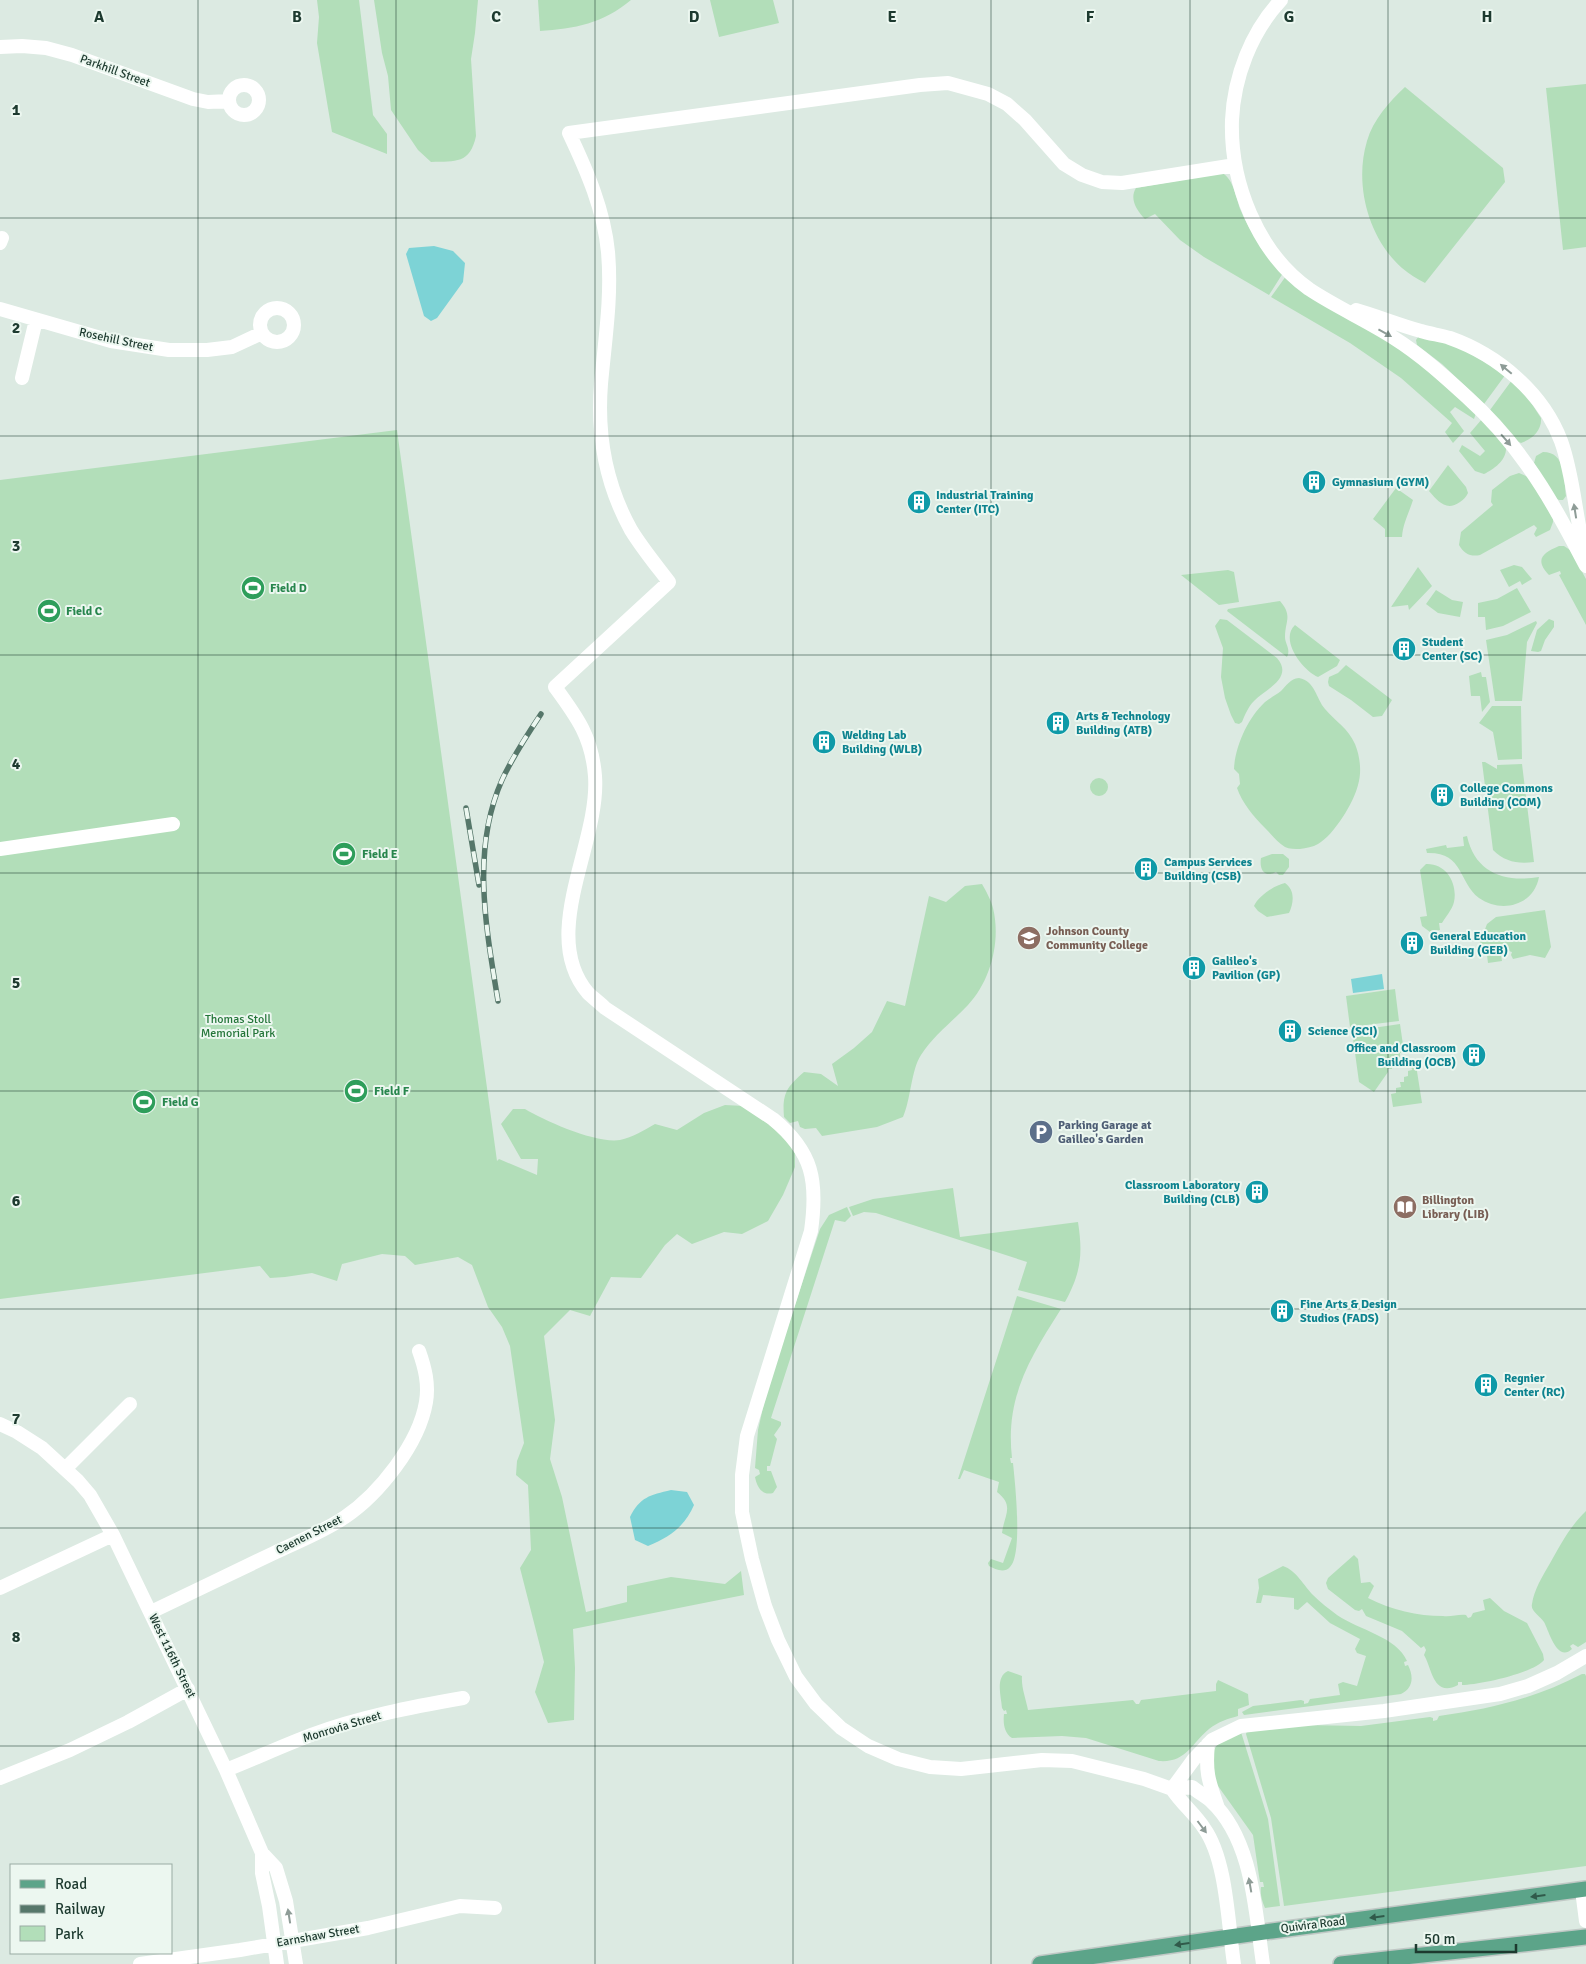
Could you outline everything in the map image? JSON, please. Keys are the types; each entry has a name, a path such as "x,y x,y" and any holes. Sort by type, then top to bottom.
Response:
{"main road":[{"name":"Quivira Road","path":"1040,1964 1584,1890"},
{"path":"1341,1964 1586,1937"}],"street":[{"path":"1281,0 1258,31 1247,52 1238,80 1233,106 1234,164 1242,192 1253,219 1270,248 1307,287 1394,338 1422,358 1469,399 1528,466 1586,566"},
{"name":"Parkhill Street","path":"0,47 46,48 72,55 193,99 208,102 229,101"},
{"path":"1234,164 1122,183 1102,182 1082,175 1064,164 1025,120 1007,104 988,94 948,83 920,85 569,133 587,172 600,210 608,250 610,300 599,412 608,474 623,514 632,531 669,582 555,687 578,718 588,744 595,777 592,816 568,923 567,943 570,959 578,977 588,993 605,1008 787,1130 799,1145 808,1162 813,1181 815,1202 811,1231 746,1436 742,1475 742,1512 752,1559 765,1606 778,1640 796,1677 816,1704 841,1728 868,1746 898,1759 930,1767 961,1769 1042,1760 1072,1760 1119,1772 1172,1789 1192,1787 1211,1802 1231,1826 1246,1858 1263,1964"},
{"path":"1328,300 1421,331 1450,338 1503,365 1522,383 1542,407 1561,441 1570,478 1578,528 1586,558"},
{"name":"Rosehill Street","path":"0,309 111,341 169,350 207,350 232,347 262,333"},
{"path":"22,378 36,320"},
{"path":"0,849 173,824"},
{"name":"Caenen Street","path":"151,1612 317,1532 344,1517 368,1499 390,1476 408,1448 421,1418 426,1403 427,1390 426,1372 419,1351"},
{"path":"66,1469 130,1404"},
{"name":"West 116th Street","path":"0,1424 42,1448 66,1469 90,1495 113,1535 226,1770 262,1853 276,1868 286,1901 296,1964"},
{"path":"0,1588 113,1535"},
{"path":"1172,1789 1194,1759 1208,1744 1225,1732 1241,1726 1384,1711 1500,1694 1528,1686 1557,1673 1586,1656"},
{"path":"0,1778 70,1750 188,1689"},
{"name":"Monrovia Street","path":"226,1770 311,1735 361,1719 410,1707 463,1698"},
{"path":"1208,1744 1206,1764 1208,1778 1220,1813"},
{"path":"1172,1789 1183,1805 1205,1828 1218,1855 1234,1964"},
{"name":"West 116th Street","path":"262,1853 262,1873 277,1964"},
{"path":"1584,1890 1586,1921"},
{"name":"Earnshaw Street","path":"140,1964 368,1928 460,1906 496,1908"}],"green space":[{"path":"317,0 359,0 373,115 387,134 387,154 332,132 317,43 319,17"},
{"path":"374,0 478,0 471,59 476,136 470,152 461,159 431,162 418,150 391,110 388,76 382,53"},
{"path":"538,0 631,0 610,14 588,23 565,29 540,31"},
{"path":"710,0 773,0 779,23 719,37"},
{"path":"1586,84 1586,247 1563,250 1546,88"},
{"path":"1405,87 1503,168 1505,182 1425,283 1402,268 1380,242 1367,209 1363,192 1363,158 1370,133 1382,112"},
{"path":"1222,173 1232,184 1241,211 1254,236 1283,273 1269,295 1204,257 1180,240 1155,214 1145,219 1135,205 1133,196 1136,188"},
{"path":"1286,276 1413,358 1476,413 1474,419 1455,407 1450,412 1464,431 1453,443 1445,432 1452,423 1401,378 1350,343 1271,297"},
{"path":"1419,336 1455,345 1506,374 1484,404 1442,364 1417,345 1416,340"},
{"path":"1512,380 1526,395 1541,418 1536,434 1521,443 1517,441 1490,410"},
{"path":"1482,419 1506,447 1502,460 1496,467 1484,474 1475,471 1459,451 1462,445 1480,456 1485,451 1470,433"},
{"name":"Thomas Stoll Memorial Park","path":"397,430 497,1161 499,1159 537,1175 538,1159 521,1159 501,1124 513,1109 525,1109 571,1130 598,1139 620,1140 655,1124 677,1130 704,1113 725,1105 744,1106 788,1140 795,1153 795,1167 783,1195 768,1221 742,1234 724,1232 692,1244 677,1234 665,1245 641,1278 611,1277 590,1316 570,1310 544,1336 555,1420 550,1459 562,1497 586,1612 627,1602 627,1586 671,1577 725,1584 741,1571 744,1595 573,1629 575,1668 574,1720 548,1723 535,1692 544,1662 520,1568 531,1550 528,1485 516,1475 517,1461 524,1443 510,1346 502,1327 488,1307 472,1265 458,1257 415,1265 405,1256 382,1254 342,1264 337,1281 312,1273 270,1278 260,1266 0,1299 0,480"},
{"path":"1543,452 1551,453 1560,461 1564,475 1566,496 1563,500 1555,498 1534,463 1536,456"},
{"path":"1448,465 1466,487 1468,493 1460,502 1451,506 1443,504 1429,491"},
{"path":"1519,473 1528,477 1553,517 1550,530 1536,537 1534,534 1537,528 1534,525 1480,555 1474,556 1465,553 1459,545 1461,532 1493,505 1491,502 1492,490 1510,476"},
{"path":"1396,488 1413,500 1402,537 1385,537 1385,529 1373,519"},
{"path":"1559,546 1564,546 1570,550 1586,579 1586,625 1559,575 1561,574 1560,571 1549,575 1542,565 1542,557"},
{"path":"1514,565 1522,567 1532,579 1522,585 1520,581 1509,587 1500,570"},
{"path":"1418,567 1432,586 1409,610 1408,605 1391,607"},
{"path":"1228,570 1234,572 1239,602 1219,605 1181,575"},
{"path":"1517,588 1531,612 1503,626 1486,630 1485,617 1478,617 1478,603 1497,599"},
{"path":"1436,590 1452,600 1463,602 1460,617 1438,613 1426,604"},
{"path":"1280,601 1287,615 1285,637 1288,651 1287,657 1227,611 1228,609"},
{"path":"1220,619 1227,620 1277,658 1281,665 1280,677 1252,703 1239,724 1235,723 1231,715 1221,677 1223,648 1215,626"},
{"path":"1549,619 1554,621 1554,627 1545,640 1541,651 1531,651 1537,630"},
{"path":"1536,621 1537,623 1527,642 1522,701 1495,701 1486,640 1507,635"},
{"path":"1295,625 1340,660 1337,666 1318,677 1312,674 1300,662 1291,646 1291,631"},
{"path":"1346,665 1392,700 1382,716 1373,717 1329,686 1329,677 1338,673"},
{"path":"1481,672 1482,677 1486,677 1490,702 1482,712 1480,696 1471,696 1469,676"},
{"path":"1299,678 1312,686 1325,709 1352,738 1360,764 1356,792 1337,826 1318,844 1300,849 1288,848 1282,845 1253,814 1239,794 1237,788 1240,784 1239,774 1234,769 1240,742 1253,716 1265,702 1291,681"},
{"path":"1492,706 1521,706 1522,759 1498,760 1493,732 1479,723"},
{"path":"1482,762 1497,769 1497,765 1522,764 1534,862 1512,861 1502,857 1493,850"},
{"path":"1099,778 1105,781 1108,787 1105,793 1099,796 1093,793 1090,787 1093,781"},
{"path":"1467,836 1471,849 1477,859 1493,873 1515,878 1539,877 1536,887 1531,894 1516,904 1507,906 1488,903 1472,891 1459,869 1448,857 1427,853 1426,849 1446,845 1447,848 1464,846 1463,837"},
{"path":"1272,854 1283,854 1289,859 1289,867 1283,875 1279,875 1276,872 1269,874 1262,869 1261,858"},
{"path":"1426,864 1439,867 1445,871 1452,881 1455,895 1450,910 1442,923 1439,923 1440,930 1430,932 1422,926 1420,917 1427,916 1420,870"},
{"path":"1285,883 1291,889 1293,896 1289,913 1267,917 1258,911 1254,906 1259,898"},
{"path":"982,884 992,905 996,934 995,947 988,972 983,984 968,1005 937,1035 921,1055 915,1068 903,1117 877,1127 822,1136 816,1128 805,1129 800,1127 798,1121 790,1123 784,1117 784,1102 787,1091 793,1082 804,1072 821,1074 838,1086 832,1064 872,1032 887,1001 905,1006 929,896 946,902 965,886"},
{"path":"1545,910 1551,947 1545,958 1530,955 1513,959 1512,952 1505,950 1501,955 1502,961 1488,963 1486,947 1481,947 1478,934 1484,932 1487,924 1496,917"},
{"path":"1395,989 1399,1021 1350,1027 1346,996"},
{"path":"1400,1024 1404,1052 1400,1053 1400,1057 1396,1058 1396,1063 1392,1064 1392,1069 1388,1069 1388,1072 1374,1092 1359,1082 1352,1031"},
{"path":"1411,1065 1416,1065 1422,1103 1393,1107 1391,1094 1396,1093 1396,1088 1401,1087 1400,1082 1404,1082 1404,1077 1408,1076 1408,1071 1412,1070"},
{"path":"953,1188 960,1237 1078,1222 1079,1263 1074,1282 1065,1302 1018,1290 1027,1262 876,1213 864,1212 853,1216 849,1207 873,1199"},
{"path":"847,1207 851,1216 845,1222 835,1220 771,1418 781,1422 781,1425 774,1435 777,1439 770,1466 767,1466 767,1471 771,1471 777,1487 773,1493 769,1494 761,1490 755,1477 760,1474 759,1470 755,1468 758,1430 767,1390 820,1229 829,1215"},
{"path":"1017,1296 1061,1309 1039,1344 1022,1379 1016,1397 1012,1416 1012,1458 1010,1458 1011,1463 1013,1463 1016,1501 1016,1548 1014,1560 1010,1567 1002,1571 989,1566 988,1563 991,1559 1003,1563 1012,1538 1002,1533 1007,1506 1006,1502 997,1492 999,1482 964,1470 960,1479 958,1479"},
{"path":"1586,1511 1586,1642 1578,1647 1573,1644 1570,1646 1572,1649 1562,1652 1554,1644 1544,1622 1532,1609 1532,1604 1539,1584 1561,1543"},
{"path":"1354,1555 1358,1559 1361,1583 1370,1582 1374,1586 1368,1598 1395,1609 1414,1613 1433,1616 1466,1615 1468,1618 1473,1613 1485,1610 1483,1600 1490,1598 1504,1611 1527,1623 1543,1654 1544,1660 1538,1665 1518,1674 1493,1681 1462,1685 1462,1682 1458,1682 1458,1685 1443,1688 1438,1685 1432,1674 1424,1655 1426,1650 1424,1646 1421,1648 1402,1631 1366,1616 1362,1609 1359,1611 1355,1610 1328,1589 1326,1583 1328,1578"},
{"path":"1283,1566 1292,1571 1313,1595 1337,1615 1386,1640 1402,1653 1407,1661 1404,1662 1405,1666 1408,1665 1412,1678 1405,1692 1244,1715 1242,1712 1253,1706 1301,1700 1304,1701 1304,1704 1308,1703 1310,1699 1340,1695 1338,1684 1343,1682 1357,1686 1366,1656 1357,1653 1355,1649 1360,1639 1330,1623 1307,1602 1298,1610 1294,1609 1294,1598 1263,1595 1261,1603 1256,1603 1259,1588 1258,1579"},
{"path":"1008,1671 1022,1676 1028,1710 1133,1700 1136,1704 1139,1704 1141,1700 1216,1691 1218,1680 1248,1694 1249,1705 1238,1709 1238,1716 1216,1724 1209,1729 1182,1756 1168,1761 1159,1761 1086,1738 1062,1736 1012,1738 1005,1728 1004,1714 1007,1714 1006,1710 1004,1711 1002,1708 1000,1693 1001,1678"},
{"path":"1582,1674 1586,1676 1586,1866 1284,1906 1271,1818 1246,1734 1247,1731 1304,1725 1361,1726 1430,1717 1433,1718 1433,1721 1437,1720 1439,1716 1495,1706 1530,1696"},
{"path":"1241,1732 1268,1819 1280,1906 1265,1908 1261,1893 1261,1887 1264,1887 1263,1882 1260,1882 1253,1835 1213,1779 1213,1752 1215,1748 1218,1744"}],"water":[{"path":"434,246 453,251 465,263 463,282 437,318 431,321 424,316 406,254 409,248"},
{"path":"1382,974 1384,989 1353,993 1351,979"},
{"path":"671,1490 687,1492 694,1505 686,1519 670,1535 648,1546 635,1540 630,1517 634,1510 646,1498"}],"railway":[{"path":"498,1001 489,946 484,889 484,861 487,834 492,807 502,780 515,754 541,714"},
{"path":"466,808 479,885"}],"place":[{"name":"Gymnasium (GYM)","path":"1314,482"},
{"name":"Industrial Training Center (ITC)","path":"919,502"},
{"name":"Field D","path":"253,588"},
{"name":"Field C","path":"49,611"},
{"name":"Student Center (SC)","path":"1404,649"},
{"name":"Arts & Technology Building (ATB)","path":"1058,723"},
{"name":"Welding Lab Building (WLB)","path":"824,742"},
{"name":"College Commons Building (COM)","path":"1442,795"},
{"name":"Field E","path":"344,854"},
{"name":"Campus Services Building (CSB)","path":"1146,869"},
{"name":"Johnson County Community College","path":"1029,938"},
{"name":"General Education Building (GEB)","path":"1412,943"},
{"name":"Galileo's Pavilion (GP)","path":"1194,968"},
{"name":"Science (SCI)","path":"1290,1031"},
{"name":"Office and Classroom Building (OCB)","path":"1474,1055"},
{"name":"Field F","path":"356,1091"},
{"name":"Field G","path":"144,1102"},
{"name":"Parking Garage at Gailleo's Garden","path":"1041,1132"},
{"name":"Classroom Laboratory Building (CLB)","path":"1257,1192"},
{"name":"Billington Library (LIB)","path":"1405,1207"},
{"name":"Fine Arts & Design Studios (FADS)","path":"1282,1311"},
{"name":"Regnier Center (RC)","path":"1486,1385"}]}
